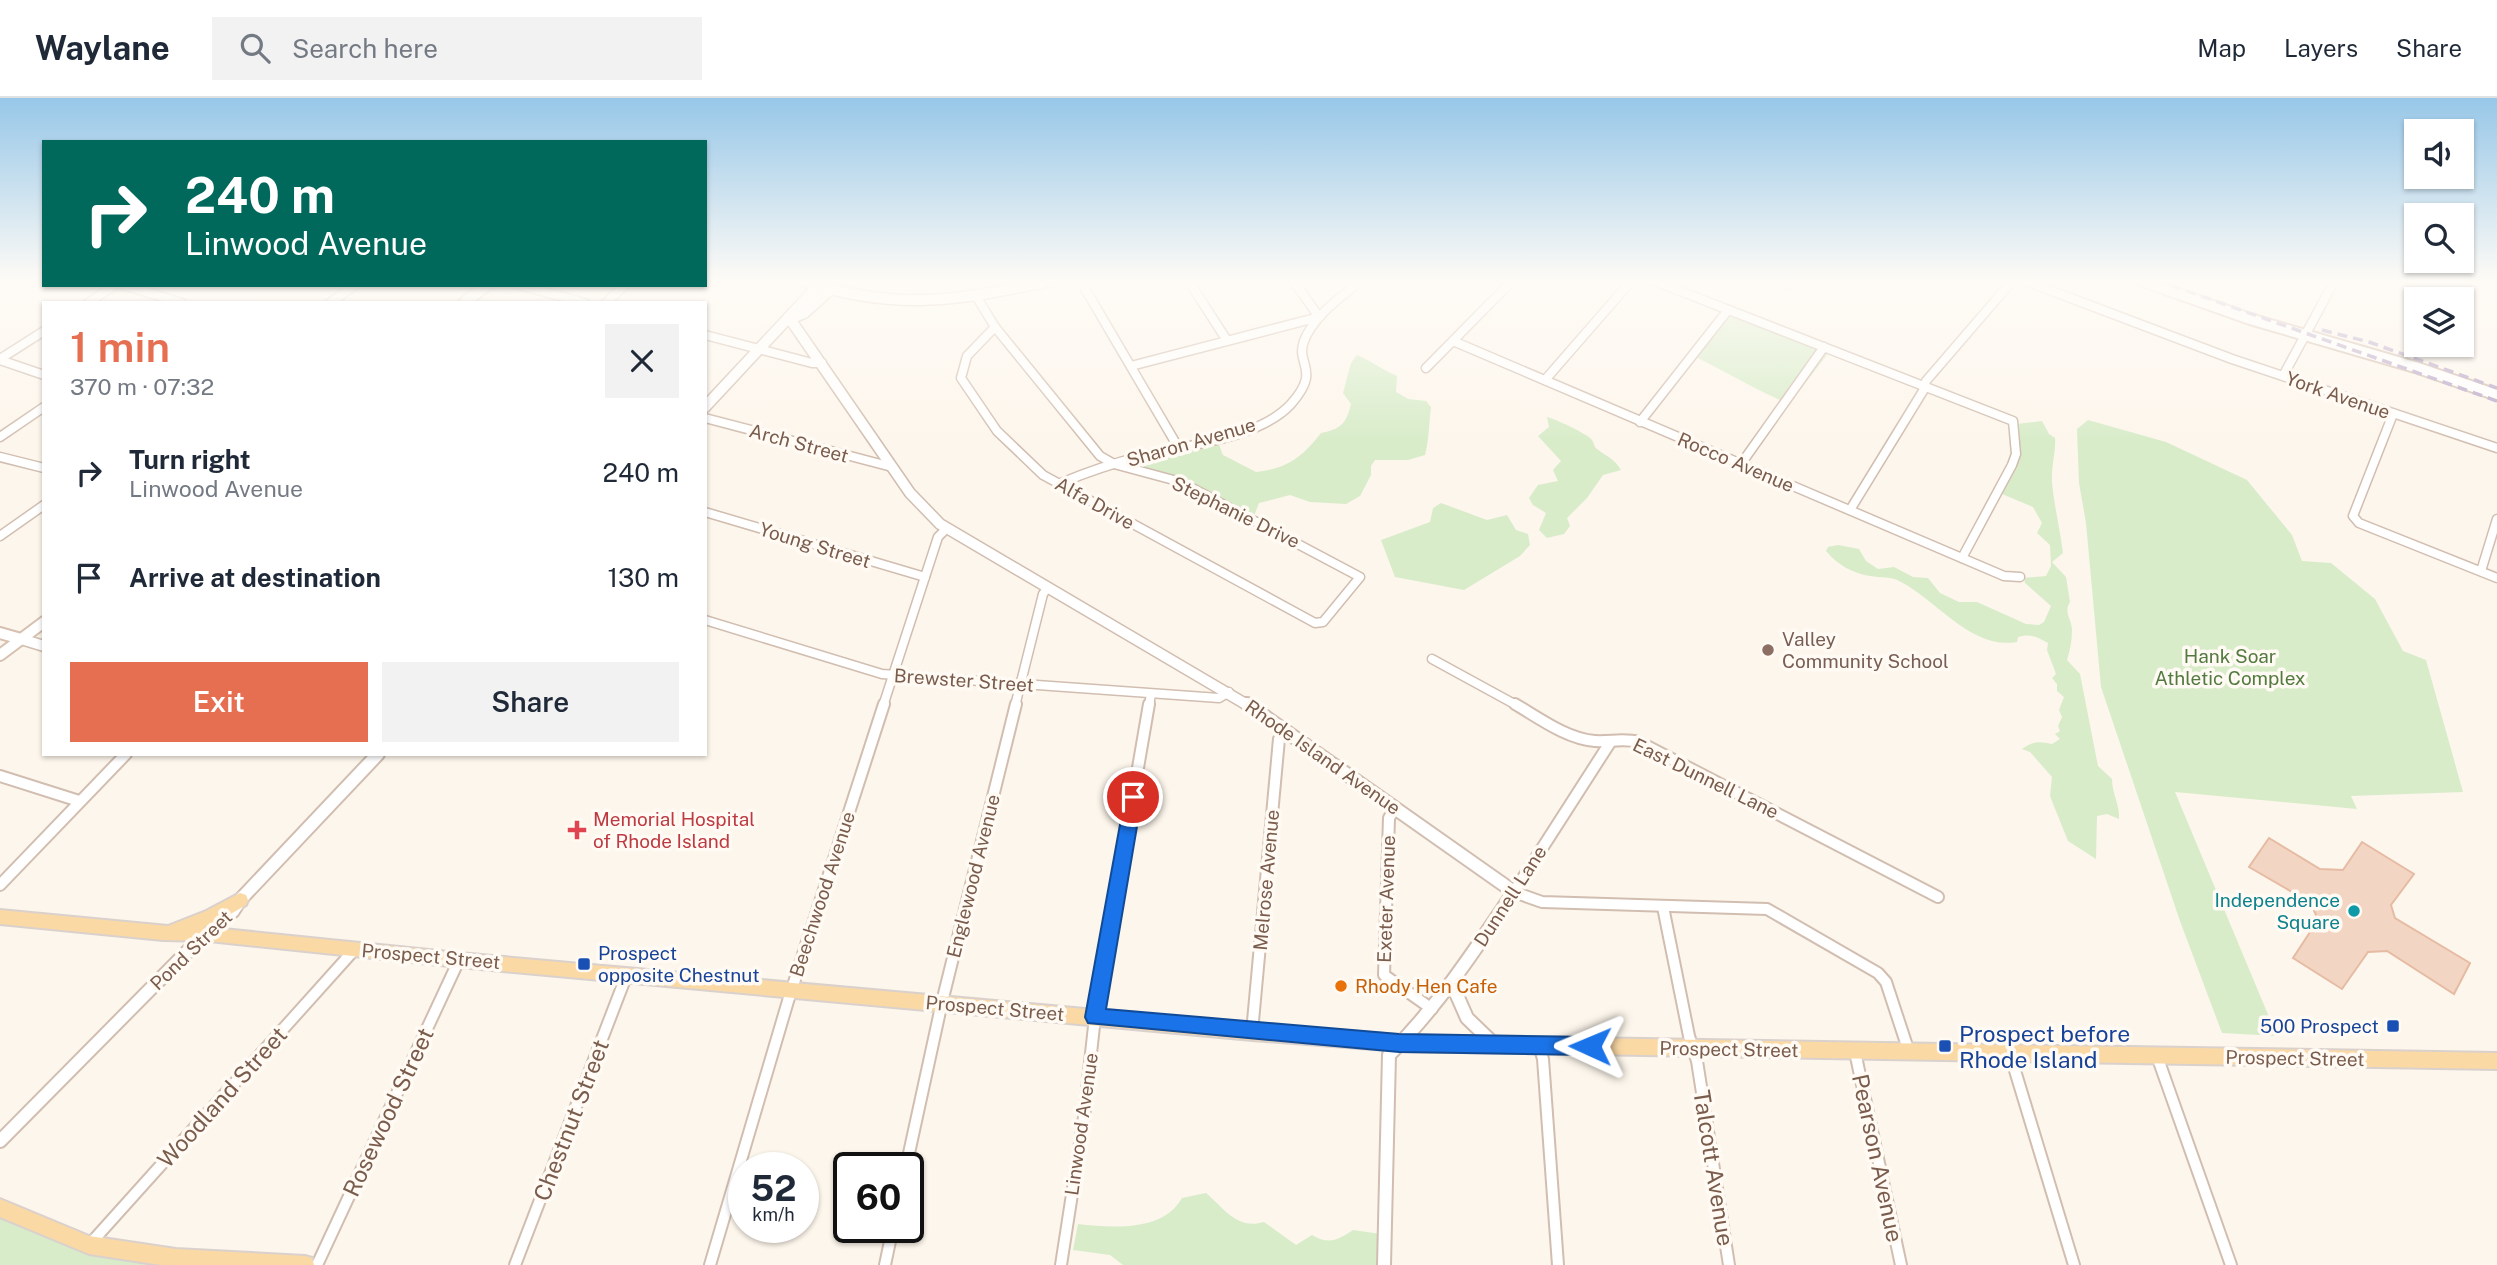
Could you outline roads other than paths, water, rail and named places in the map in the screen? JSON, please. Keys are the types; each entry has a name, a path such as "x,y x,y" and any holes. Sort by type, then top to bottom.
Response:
{"main road":[{"path":"2299,334 2415,367 2497,395"},
{"path":"0,655 42,623"},
{"path":"0,633 21,639"},
{"path":"163,933 211,917 240,900"},
{"name":"Prospect Street","path":"0,917 163,933 209,934 458,960 1252,1032 1399,1043 2497,1061"},
{"path":"0,1208 89,1245 175,1261 305,1265"}],"street":[{"path":"0,360 39,334"},
{"path":"707,405 775,334"},
{"name":"Rhode Island Avenue","path":"801,334 892,467 927,513 947,528 1229,692 1514,892 1530,900 1663,907 1758,906 1869,967 1886,982 1909,1052"},
{"name":"Alfa Drive","path":"987,334 970,351 961,369 961,379 1001,434 1026,462 1042,475 1315,623"},
{"name":"Stephanie Drive","path":"1001,334 1093,449 1114,464 1181,482 1341,565 1360,578 1323,622 1315,623"},
{"path":"1112,334 1178,447"},
{"path":"1223,334 1226,339"},
{"path":"1131,366 1245,334"},
{"name":"Sharon Avenue","path":"1061,483 1114,464 1231,434 1257,425 1286,410 1297,398 1307,376 1302,345 1308,334"},
{"path":"1426,368 1459,334"},
{"path":"1545,380 1585,334"},
{"path":"1640,422 1709,334"},
{"path":"1791,334 2013,421 2016,454 2012,465 1962,558"},
{"path":"1850,510 1925,386 1967,334"},
{"name":"York Avenue","path":"2170,334 2283,376 2497,448"},
{"path":"707,336 822,363"},
{"path":"2283,376 2304,336"},
{"name":"Rocco Avenue","path":"1453,341 2004,576 2020,577"},
{"path":"1741,464 1824,347"},
{"path":"0,360 42,374"},
{"path":"0,438 42,408"},
{"path":"2393,414 2354,513 2355,520 2497,578"},
{"name":"Arch Street","path":"707,419 892,467"},
{"path":"0,457 42,468"},
{"path":"0,536 42,506"},
{"name":"Young Street","path":"707,513 925,577"},
{"path":"2481,571 2497,519"},
{"name":"Beechwood Avenue","path":"710,1265 791,990 938,537 947,528"},
{"name":"Englewood Avenue","path":"909,1152 942,1002 1043,594 1048,587"},
{"name":"Brewster Street","path":"707,621 882,674 1219,698 1229,692"},
{"path":"21,639 42,645"},
{"name":"East Dunnell Lane","path":"1432,659 1567,733 1594,741 1639,742 1938,897"},
{"name":"Linwood Avenue","path":"1060,1265 1084,1117 1095,1017 1151,694"},
{"name":"Melrose Avenue","path":"1252,1032 1279,739 1286,730"},
{"name":"Dunnell Lane","path":"1399,1043 1452,984 1611,741"},
{"path":"0,885 124,756"},
{"name":"Pond Street","path":"0,1142 191,948 233,911 240,900 376,756"},
{"path":"0,776 79,801"},
{"name":"Exeter Avenue","path":"1395,808 1389,818 1384,975 1432,1009"},
{"name":"Talcott Avenue","path":"1663,907 1697,1061 1729,1265"},
{"name":"Woodland Street","path":"89,1245 355,949"},
{"name":"Rosewood Street","path":"317,1265 458,960"},
{"name":"Chestnut Street","path":"515,1265 627,974"},
{"path":"1452,984 1458,1003 1472,1026 1496,1046"},
{"path":"1384,1265 1389,1055 1399,1043"},
{"path":"1539,1045 1543,1059 1558,1265"},
{"name":"Pearson Avenue","path":"1855,1052 1901,1265"},
{"path":"2010,1054 2074,1265"},
{"path":"2157,1056 2231,1265"},
{"path":"885,1265 890,1243"}],"railway":[{"path":"2309,334 2497,401"},
{"path":"2339,334 2369,342 2497,388"}],"place":[{"name":"Valley Community School","path":"1768,650"},
{"name":"Memorial Hospital of Rhode Island","path":"577,830"},
{"name":"Independence Square","path":"2354,911"},
{"name":"Prospect opposite Chestnut","path":"584,964"},
{"name":"Rhody Hen Cafe","path":"1341,986"},
{"name":"500 Prospect","path":"2393,1026"},
{"name":"Prospect before Rhode Island","path":"1945,1046"}],"park label":[{"name":"Hank Soar Athletic Complex","path":"2230,667"}]}
